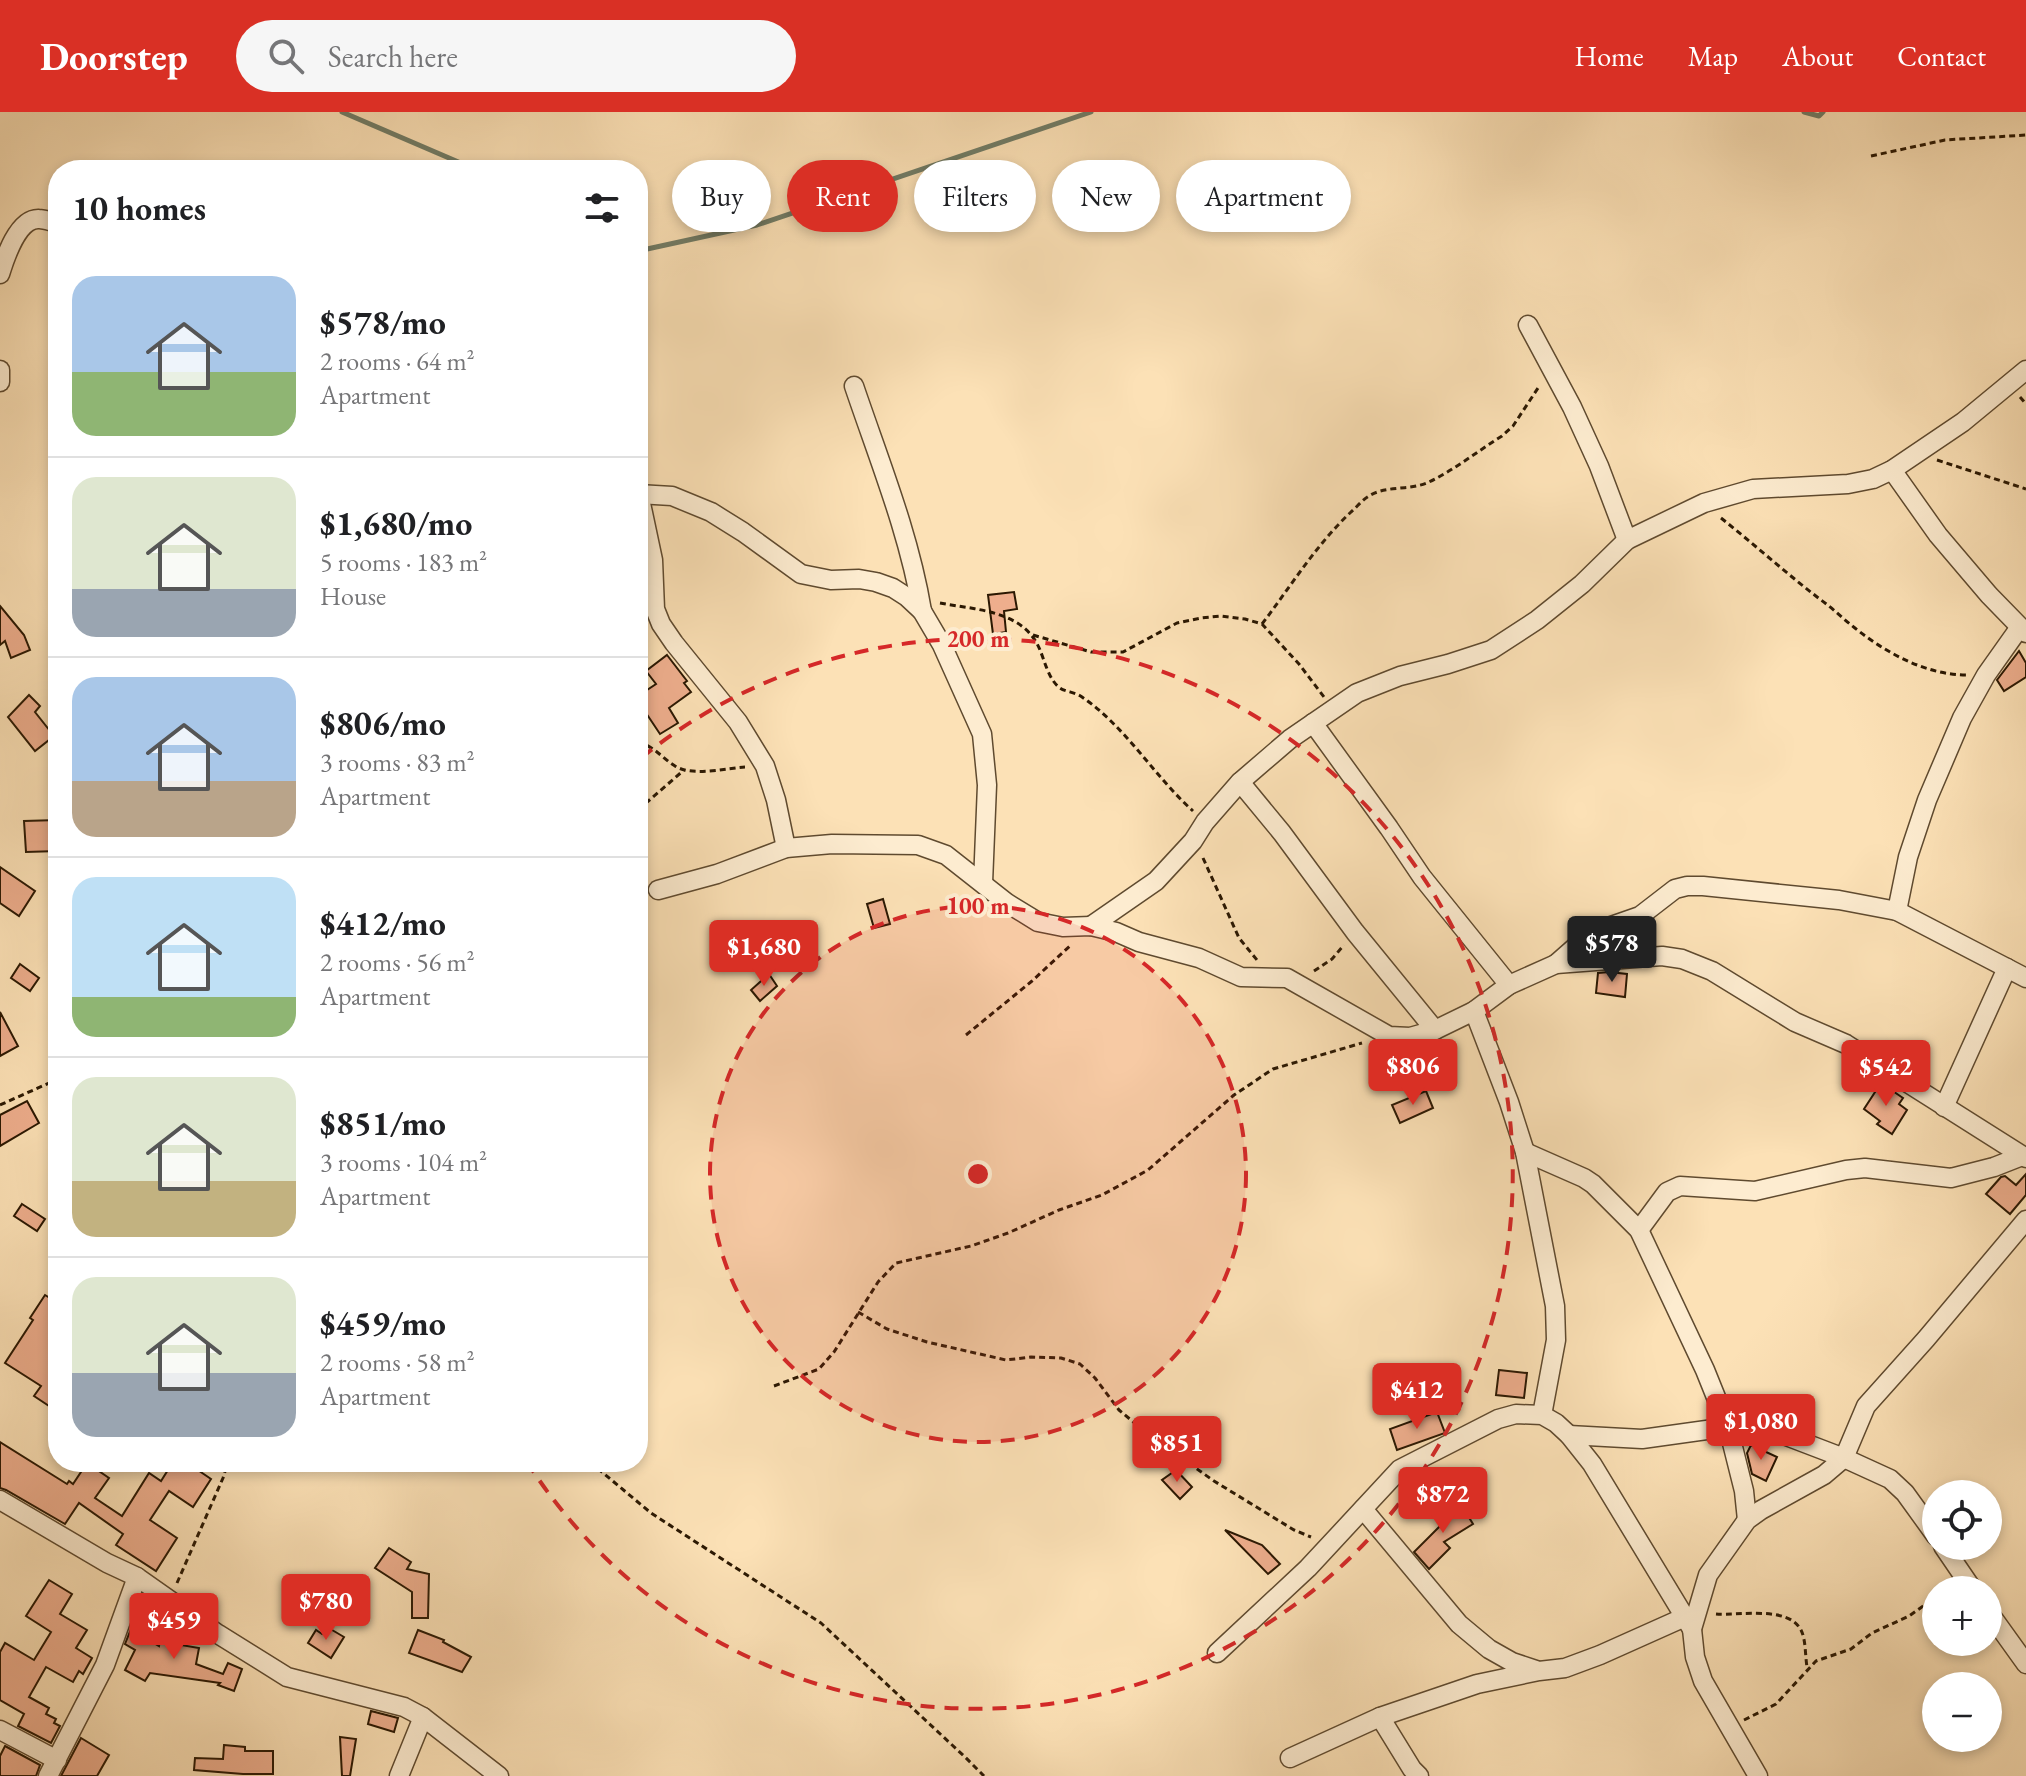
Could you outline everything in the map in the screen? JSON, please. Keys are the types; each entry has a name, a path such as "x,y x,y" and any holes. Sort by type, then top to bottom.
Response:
{"street":[{"path":"0,274 6,254 21,228 38,218 48,220"},
{"path":"1528,325 1572,407 1599,466 1627,540"},
{"path":"0,370 0,382"},
{"path":"1089,926 1156,881 1240,782 1290,739 1357,693 1400,676 1491,650 1571,593 1627,540 1704,503 1753,489 1861,483 1892,470 1963,422 2026,370"},
{"path":"854,386 903,526 921,605 982,734 987,785 983,883"},
{"path":"1892,470 1938,535 2023,630 1986,675 1962,718 1927,800 1908,857 1897,911"},
{"path":"648,495 672,496 711,512 801,574 831,580 876,582 921,605"},
{"path":"648,538 653,560 655,609 661,624 738,722 765,766 786,848"},
{"path":"1313,723 1422,877 1509,985"},
{"path":"1240,782 1435,1030"},
{"path":"658,890 717,874 786,848 832,844 918,845 946,855 1007,903 1038,922 1063,927 1089,926 1116,932 1139,942 1199,958 1241,977 1280,978 1389,1036 1410,1037 1435,1030 1474,1011 1509,985 1556,964 1589,935 1640,916 1652,909 1663,896 1687,886 1839,900 1897,911 2026,978"},
{"path":"1116,932 1126,903"},
{"path":"1556,964 1662,956 1694,963 1795,1022 1846,1044 2024,1157"},
{"path":"1944,1107 2007,968"},
{"path":"1474,1011 1525,1152 1555,1306 1556,1340 1542,1415"},
{"path":"1525,1152 1593,1184 1639,1230 1705,1370 1728,1427 1744,1491 1747,1520"},
{"path":"1639,1230 1667,1192 1680,1186 1755,1191 1865,1168 1951,1178 2024,1157"},
{"path":"1290,1758 1380,1717 1477,1684 1565,1668 1691,1619 1708,1575 1747,1520 1824,1475 1844,1458 1866,1406 2026,1220"},
{"path":"1217,1653 1308,1568 1400,1469 1498,1419 1516,1414 1542,1415 1569,1435 1592,1464 1691,1619 1695,1657 1703,1681 1758,1776"},
{"path":"1569,1435 1642,1439 1728,1427 1776,1432 1882,1474 1897,1485 1922,1518"},
{"path":"0,1500 107,1563 137,1577 287,1677 404,1707 423,1717 499,1776"},
{"path":"1363,1509 1459,1624 1489,1649 1512,1662 1539,1671"},
{"path":"0,1730 53,1768 105,1665 137,1577"},
{"path":"2002,1631 2026,1664"},
{"path":"399,1776 423,1717"},
{"path":"1380,1717 1419,1776"}],"path":[{"path":"1871,156 1945,140 2026,135"},
{"path":"1262,624 1315,551 1362,502 1380,491 1428,483 1502,436 1513,426 1552,369"},
{"path":"1919,453 2026,489"},
{"path":"1704,503 1798,584 1888,650 1918,666 1953,675 1986,675"},
{"path":"921,605 1006,616 1031,634 1091,652 1123,652 1177,623 1221,616 1245,619 1262,624 1334,709"},
{"path":"1031,634 1056,684 1090,703 1205,822"},
{"path":"648,745 684,770 765,766"},
{"path":"648,801 684,770"},
{"path":"1193,841 1207,864 1239,938 1280,978 1323,966 1355,932"},
{"path":"966,1035 1059,957 1089,926"},
{"path":"774,1386 819,1369 834,1352 878,1282 896,1263 971,1246 1102,1195 1148,1170 1234,1095 1273,1069 1389,1036"},
{"path":"0,1105 48,1083"},
{"path":"858,1312 887,1329 927,1342 1006,1360 1061,1358 1080,1364 1119,1410 1149,1435 1214,1481 1294,1530 1329,1545"},
{"path":"169,1601 225,1472"},
{"path":"602,1472 651,1513 821,1623 984,1776"},
{"path":"1731,1729 1776,1704 1816,1661 1851,1649 1872,1633 1922,1607"},
{"path":"1691,1619 1755,1612 1792,1620 1802,1633 1807,1670"}],"building":[{"path":"1014,592 1017,609 1004,611 1006,632 993,634 988,595"},
{"path":"0,606 24,635 30,650 11,658 5,641 0,645"},
{"path":"2019,651 2026,663 2026,677 2004,691 1997,680"},
{"path":"667,655 687,681 684,683 691,692 669,708 678,723 660,734 648,716 648,689 656,684 648,669"},
{"path":"29,695 40,706 35,712 48,728 48,741 35,751 8,717"},
{"path":"48,820 48,851 26,852 24,821"},
{"path":"0,867 35,891 19,916 0,903"},
{"path":"883,899 890,924 874,928 867,904"},
{"path":"20,964 39,978 30,991 11,978"},
{"path":"1598,973 1627,974 1625,997 1596,993"},
{"path":"769,974 777,986 760,1001 751,990"},
{"path":"0,1012 18,1046 0,1056"},
{"path":"1881,1083 1903,1098 1899,1104 1907,1110 1892,1134 1877,1124 1880,1121 1864,1109"},
{"path":"1426,1091 1433,1108 1400,1123 1392,1105"},
{"path":"27,1101 39,1123 0,1146 0,1115"},
{"path":"2026,1174 2026,1195 2010,1214 1986,1194 2001,1177 2005,1176 2016,1185"},
{"path":"22,1204 45,1219 37,1231 14,1216"},
{"path":"45,1295 48,1297 48,1405 34,1396 41,1386 5,1363 33,1320 30,1318"},
{"path":"1499,1370 1527,1373 1524,1398 1496,1395"},
{"path":"1437,1412 1445,1433 1397,1450 1390,1429"},
{"path":"0,1442 67,1484 69,1481 73,1484 81,1472 100,1472 109,1478 95,1498 122,1516 149,1473 161,1481 167,1472 201,1472 211,1479 193,1507 169,1491 150,1520 177,1538 156,1571 116,1545 123,1534 79,1503 65,1524 0,1488"},
{"path":"1751,1445 1777,1457 1766,1481 1752,1474 1747,1453"},
{"path":"1176,1470 1192,1487 1180,1499 1162,1480"},
{"path":"1452,1502 1459,1514 1465,1511 1473,1524 1444,1542 1450,1548 1429,1569 1414,1552 1442,1524 1435,1512"},
{"path":"1225,1530 1262,1545 1280,1564 1268,1574"},
{"path":"389,1548 411,1562 407,1569 429,1574 428,1618 412,1618 412,1592 375,1568"},
{"path":"49,1580 72,1594 60,1614 87,1630 76,1648 92,1658 83,1674 79,1671 73,1682 46,1667 29,1697 49,1708 46,1714 56,1719 54,1723 60,1726 51,1743 18,1726 24,1714 0,1700 0,1652 5,1643 34,1660 51,1632 26,1616"},
{"path":"162,1627 178,1629 175,1644 199,1648 196,1664 223,1674 228,1663 242,1669 234,1691 218,1685 220,1683 150,1673 145,1681 125,1670 135,1650 125,1644 131,1629 159,1646"},
{"path":"327,1627 344,1637 331,1658 308,1643 316,1630 322,1634"},
{"path":"418,1630 444,1640 471,1657 462,1672 409,1653"},
{"path":"371,1711 398,1718 394,1732 368,1724"},
{"path":"340,1737 356,1739 350,1776 342,1776"},
{"path":"81,1738 109,1755 97,1776 61,1776"},
{"path":"224,1745 245,1747 245,1751 273,1751 273,1774 194,1770 195,1758 223,1759"},
{"path":"5,1746 40,1765 36,1776 0,1776 0,1756"}],"waterway":[{"path":"342,112 454,160"},
{"path":"648,249 757,225 1091,112"},
{"path":"1804,112 1819,116 1823,112"}]}
